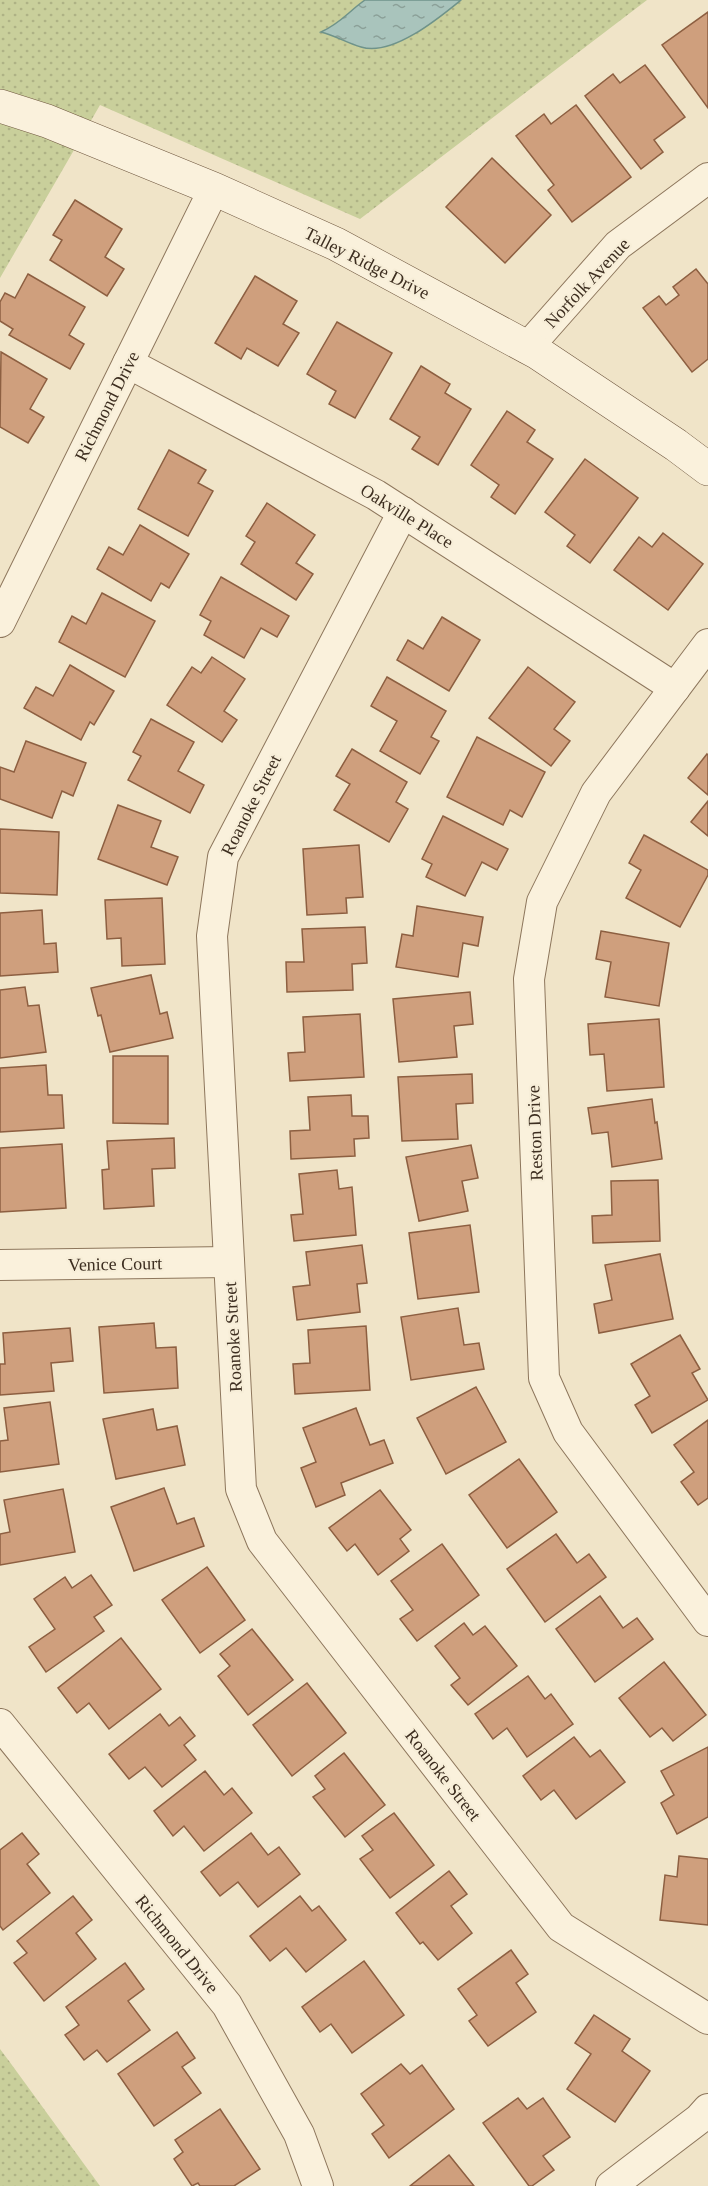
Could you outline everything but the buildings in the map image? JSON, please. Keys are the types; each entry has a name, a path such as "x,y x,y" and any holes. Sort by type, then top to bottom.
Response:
{"street":[{"name":"Talley Ridge Drive","path":"0,106 47,122 214,189 336,244 527,348 708,469"},
{"name":"Norfolk Avenue","path":"527,348 618,245 708,178"},
{"name":"Richmond Drive","path":"0,622 214,189"},
{"name":"Oakville Place","path":"128,363 376,495 675,688"},
{"name":"Roanoke Street","path":"403,513 223,857 212,936 241,1489 262,1541 561,1927 708,2019"},
{"name":"Reston Drive","path":"708,644 596,793 542,902 529,979 544,1378 567,1432 708,1621"},
{"name":"Venice Court","path":"0,1265 229,1262"},
{"name":"Richmond Drive","path":"0,1724 227,2006 299,2134 318,2186"},
{"path":"611,2186 699,2119 708,2109"}],"green space":[{"path":"0,0 647,0 360,219 100,105 0,278"},
{"path":"0,2049 9,2061 100,2186 0,2186"}],"water":[{"path":"365,0 461,0 414,34 387,46 373,49 361,47 321,32"}]}
